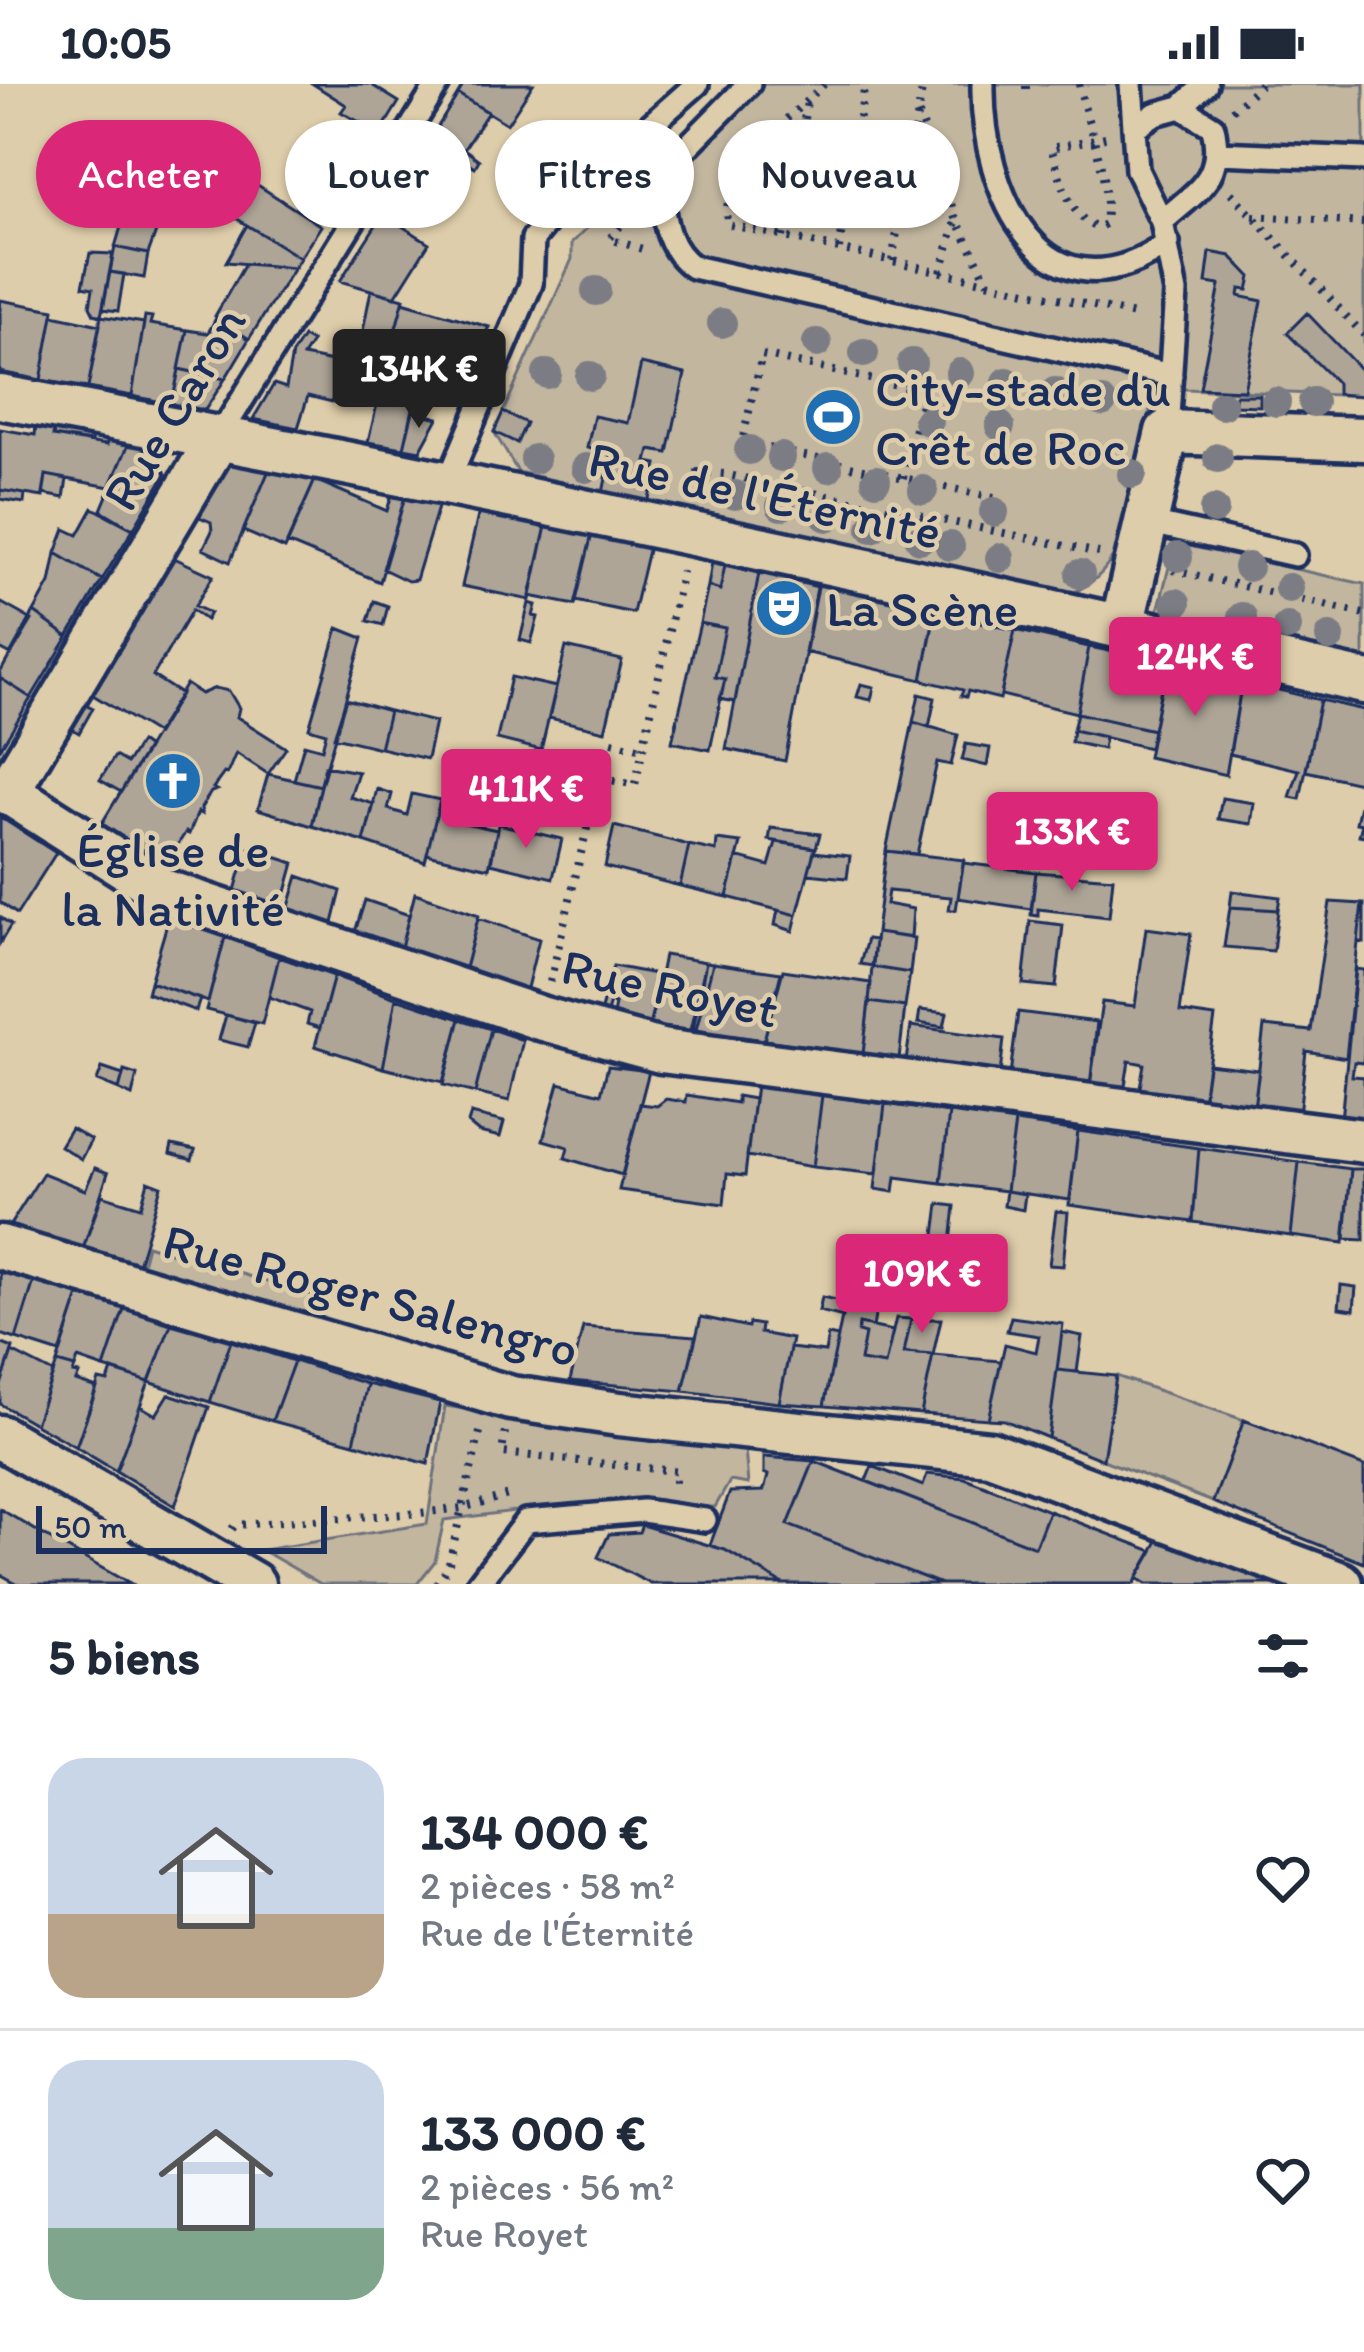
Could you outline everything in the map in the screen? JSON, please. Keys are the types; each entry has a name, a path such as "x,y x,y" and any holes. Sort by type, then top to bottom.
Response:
{"street":[{"name":"Rue de l'Éternité","path":"0,397 446,484 1122,626 1364,682"},
{"path":"1122,626 1167,432 1364,439"},
{"name":"Rue Caron","path":"3,789 219,437"},
{"name":"Rue Royet","path":"3,789 163,891 539,1018 661,1051 1364,1141"},
{"name":"Rue Roger Salengro","path":"0,1247 500,1395 619,1414 990,1453 1341,1584"},
{"path":"0,1437 253,1584"}],"lane":[{"name":"Rue Caron","path":"219,437 438,84"},
{"path":"446,484 531,284 533,239 566,200 697,84"},
{"path":"749,84 674,160 659,184 665,225 677,256 693,267 1172,375"},
{"path":"983,84 982,110 998,177 1014,215 1041,254 1062,266 1088,272 1119,268 1165,232 1216,164 1213,127 1181,107"},
{"path":"1131,84 1137,170 1165,232 1176,292 1167,432"},
{"path":"1134,138 1156,114 1181,107 1206,84"},
{"path":"1216,164 1364,159"},
{"path":"1142,541 1295,555"},
{"path":"478,1584 526,1521 643,1511 705,1520"}],"path":[{"path":"824,84 737,171 724,200 727,224 1134,315"},
{"path":"838,249 866,84"},
{"path":"892,261 922,84"},
{"path":"1079,84 1094,141 1107,211 1105,224 1097,228 1085,223 1067,198 1051,148 1094,141 1134,138"},
{"path":"783,237 808,100"},
{"path":"919,114 921,120"},
{"path":"1216,164 1252,216 1364,335"},
{"path":"1252,216 1364,223"},
{"path":"960,226 988,282"},
{"path":"941,272 953,228"},
{"path":"903,478 924,392 762,355 742,442 903,478 994,498"},
{"path":"724,474 1142,541 1364,614"},
{"path":"601,778 635,785 672,616"},
{"path":"553,973 608,741 643,749"},
{"path":"500,1395 502,1453 675,1472 675,1486 652,1487"},
{"path":"437,1584 448,1567 462,1508 500,1395"},
{"path":"213,1562 235,1525 462,1508 518,1492"}],"shaded area":[{"path":"732,84 1364,84 1364,396 1185,389 1152,383 1150,410 1117,549 1097,577 1067,596 518,472 494,432 572,259 572,243 587,228 694,228 694,122"},
{"path":"1175,543 1364,584 1364,659 1158,611"},
{"path":"147,1245 320,1298 314,1317 142,1264"},
{"path":"1116,1376 1244,1420 1213,1502 1103,1460"},
{"path":"445,1406 745,1449 748,1484 730,1481 715,1507 555,1506 444,1520 435,1561 417,1584 321,1584 262,1550 427,1524"}],"building":[{"path":"313,84 370,84 399,102 388,120 356,120 341,112 346,105"},
{"path":"464,84 533,84 510,120 500,120 458,94"},
{"path":"458,94 488,112 471,138 471,120 442,120"},
{"path":"261,187 285,203 285,228 320,228 300,258 252,228 261,228"},
{"path":"121,228 157,228 148,254 115,247"},
{"path":"245,228 300,258 294,268 226,262"},
{"path":"374,228 405,228 429,243 395,297 340,281"},
{"path":"115,247 148,254 144,278 110,272"},
{"path":"1210,252 1231,256 1251,277 1248,290 1240,289 1239,296 1262,301 1244,390 1200,388 1220,285 1206,283"},
{"path":"90,253 113,254 101,316 90,306 93,288 83,286"},
{"path":"245,264 294,268 249,339 215,316"},
{"path":"110,272 124,274 118,311 103,309"},
{"path":"371,290 404,299 377,397 367,395 373,365 357,361"},
{"path":"0,300 54,310 41,380 0,372"},
{"path":"403,302 489,327 470,362 393,339"},
{"path":"1307,313 1364,373 1364,396 1337,394 1337,383 1287,333"},
{"path":"53,315 100,325 88,388 41,380"},
{"path":"101,316 144,323 132,396 88,388"},
{"path":"145,316 152,317 150,324 187,330 172,404 132,396"},
{"path":"216,318 249,339 225,379 179,369 187,330 208,333"},
{"path":"303,337 312,342 303,356 341,364 332,402 308,396 298,428 253,419 274,384 286,388 292,354"},
{"path":"393,339 423,348 418,367 387,361"},
{"path":"641,364 685,374 668,453 650,450 647,462 657,464 648,503 603,493 611,454 587,448 594,416 628,423"},
{"path":"386,367 421,374 404,448 368,442"},
{"path":"179,369 225,379 205,410 172,404"},
{"path":"1235,395 1260,395 1260,406 1235,405"},
{"path":"413,411 438,418 420,451 404,448"},
{"path":"503,412 526,423 517,443 494,432"},
{"path":"36,427 54,431 53,436 99,444 107,445 107,440 129,443 110,487 46,475 43,497 0,490 0,429 35,435"},
{"path":"54,431 92,437 91,442 53,436"},
{"path":"129,443 154,448 166,474 133,529 101,510"},
{"path":"228,461 269,470 230,562 203,549 211,522 195,515"},
{"path":"269,470 315,480 285,549 243,531"},
{"path":"46,475 67,479 64,498 43,494"},
{"path":"315,480 387,511 392,494 405,497 380,582 287,543"},
{"path":"0,490 25,494 24,503 0,499"},
{"path":"405,497 439,504 416,580 408,581 383,569"},
{"path":"93,508 133,529 102,580 56,553 65,529 78,535"},
{"path":"479,511 546,526 530,600 462,586"},
{"path":"546,526 592,534 575,605 530,596"},
{"path":"592,534 649,546 633,613 576,601"},
{"path":"56,553 102,580 68,637 34,612 50,583"},
{"path":"170,556 213,576 195,606 210,613 206,620 192,610 153,676 181,694 157,734 88,692"},
{"path":"712,562 725,565 720,590 708,586"},
{"path":"725,565 759,573 735,702 720,699 725,679 715,677 725,628 700,623 708,586 720,590"},
{"path":"759,573 818,587 785,761 726,749"},
{"path":"818,582 936,610 922,680 805,652"},
{"path":"374,601 388,606 383,625 368,621"},
{"path":"0,602 32,620 11,655 0,649"},
{"path":"529,603 536,605 533,616 538,617 531,643 520,640"},
{"path":"34,612 68,637 31,698 0,678 0,673"},
{"path":"935,612 1015,630 1000,699 968,691 966,697 961,696 963,690 922,680"},
{"path":"700,623 725,628 715,677 725,679 710,750 672,742"},
{"path":"338,628 363,638 321,786 294,780 304,744 322,749 326,733 309,728"},
{"path":"1015,630 1089,647 1077,713 1001,695"},
{"path":"566,647 622,660 605,731 549,718"},
{"path":"1089,647 1166,662 1153,730 1077,713"},
{"path":"1166,664 1242,681 1226,775 1148,757"},
{"path":"511,677 556,687 541,750 497,739"},
{"path":"0,678 31,698 0,749"},
{"path":"1242,681 1320,700 1300,799 1290,797 1299,770 1230,754"},
{"name":"Église de la Nativité","path":"186,684 201,694 215,688 229,691 239,708 237,717 286,748 268,774 236,753 227,774 213,788 217,790 201,808 202,814 198,812 189,834 162,868 99,828"},
{"path":"861,684 874,687 871,700 857,697"},
{"path":"919,694 935,698 929,727 913,722"},
{"path":"346,699 389,711 380,748 334,737"},
{"path":"1320,700 1364,710 1364,784 1306,771"},
{"path":"83,703 93,708 79,733 69,727"},
{"path":"389,711 435,722 427,759 380,748"},
{"path":"1077,713 1153,730 1149,748 1073,730"},
{"path":"913,722 958,735 951,765 937,762 917,854 886,851"},
{"path":"1073,730 1105,737 1103,749 1071,742"},
{"path":"140,742 148,748 121,792 100,780 115,756 127,763"},
{"path":"966,744 990,748 987,766 962,760"},
{"path":"325,766 358,772 350,797 374,804 364,842 312,826"},
{"path":"268,774 321,786 312,826 258,809"},
{"path":"488,775 534,780 527,815 481,810"},
{"path":"377,789 392,794 388,809 407,815 412,794 440,800 425,862 364,842"},
{"path":"1222,798 1254,803 1251,824 1218,819"},
{"path":"440,800 465,804 460,822 497,830 489,868 427,854"},
{"path":"1360,805 1364,806 1364,836 1359,835 1362,824 1356,823"},
{"path":"0,817 56,853 17,914 0,902"},
{"path":"498,824 562,839 553,878 491,863"},
{"path":"614,826 689,845 680,886 605,867"},
{"path":"771,828 820,834 816,848 769,840"},
{"path":"717,840 741,843 727,897 680,886 689,845 716,851"},
{"path":"776,842 815,848 797,915 727,897 737,857 769,866"},
{"path":"247,848 294,863 281,910 234,894"},
{"path":"886,851 964,860 956,910 949,910 951,897 888,891 886,904 913,909 911,938 876,933"},
{"path":"814,852 850,856 847,878 808,874"},
{"path":"963,863 1036,872 1031,909 958,898"},
{"path":"1036,872 1113,878 1109,917 1038,909 1038,916 1031,915"},
{"path":"298,876 341,891 332,927 287,913"},
{"path":"1232,891 1280,897 1278,910 1230,907"},
{"path":"415,893 479,915 464,972 400,951"},
{"path":"365,900 409,915 400,951 354,935"},
{"path":"1330,902 1362,904 1346,1058 1306,1051 1299,1115 1254,1108 1264,1026 1311,1031"},
{"path":"1364,904 1364,943 1358,942"},
{"path":"1230,907 1278,910 1273,951 1224,947"},
{"path":"778,910 797,915 793,931 775,925"},
{"path":"0,917 11,925 0,943"},
{"path":"169,917 225,937 208,1002 150,982"},
{"path":"478,918 539,939 526,992 464,972"},
{"path":"1030,921 1063,925 1056,987 1023,984"},
{"path":"1146,928 1191,934 1180,1012 1215,1017 1203,1102 1139,1093 1144,1064 1129,1061 1124,1092 1090,1086 1102,1002 1135,1006"},
{"path":"876,933 914,938 910,973 872,967"},
{"path":"225,937 279,957 262,1024 206,1010"},
{"path":"867,939 875,940 873,966 860,964"},
{"path":"664,955 706,962 690,1030 650,1026"},
{"path":"279,957 334,976 320,1028 307,1024 310,1012 269,997"},
{"path":"706,962 713,963 693,1030"},
{"path":"713,963 781,973 764,1040 696,1030"},
{"path":"613,966 660,975 650,1023 613,1016 615,1004 610,1003 606,1016 599,1017"},
{"path":"872,967 910,973 905,1007 869,1002"},
{"path":"1356,969 1364,970 1364,1051 1363,1063 1354,1062 1352,1076 1364,1077 1364,1122 1341,1120"},
{"path":"783,970 871,983 863,1054 764,1040"},
{"path":"334,976 396,998 383,1068 315,1046"},
{"path":"150,982 200,999 196,1011 147,993"},
{"path":"396,998 460,1019 443,1082 383,1068"},
{"path":"869,1002 905,1007 899,1059 863,1054"},
{"path":"920,1010 947,1013 944,1027 918,1023"},
{"path":"1018,1012 1097,1022 1090,1086 1010,1075"},
{"path":"226,1015 255,1023 248,1047 219,1040"},
{"path":"460,1019 491,1029 475,1093 443,1085"},
{"path":"911,1026 1004,1039 1000,1074 906,1061"},
{"path":"491,1029 523,1040 509,1101 475,1093"},
{"path":"1208,1064 1259,1070 1254,1108 1203,1102"},
{"path":"608,1066 649,1071 622,1175 565,1158 568,1147 543,1140 559,1083 601,1094"},
{"path":"102,1068 123,1075 119,1090 97,1081"},
{"path":"124,1071 137,1075 132,1096 119,1090"},
{"path":"756,1085 822,1095 813,1167 747,1156"},
{"path":"687,1095 737,1103 737,1096 754,1099 745,1176 727,1174 724,1204 619,1190 640,1104 657,1106 666,1099 686,1102"},
{"path":"822,1095 885,1104 877,1174 813,1167"},
{"path":"885,1104 949,1113 941,1183 896,1177 894,1192 875,1189"},
{"path":"949,1113 1015,1122 1006,1191 941,1183"},
{"path":"471,1114 504,1122 500,1137 479,1132 468,1123"},
{"path":"1015,1122 1078,1131 1070,1200 1006,1191"},
{"path":"71,1128 91,1140 81,1159 60,1146"},
{"path":"1078,1131 1199,1148 1193,1222 1069,1205"},
{"path":"172,1145 195,1150 192,1160 170,1154"},
{"path":"1199,1148 1299,1162 1291,1236 1193,1222"},
{"path":"1299,1162 1351,1169 1344,1243 1291,1236"},
{"path":"95,1168 108,1173 83,1249 10,1225 43,1173 85,1190"},
{"path":"1351,1169 1364,1169 1364,1240 1345,1239"},
{"path":"148,1181 161,1186 138,1265 83,1249 102,1195 141,1207"},
{"path":"1006,1191 1025,1194 1023,1210 1004,1206"},
{"path":"939,1204 955,1206 949,1261 932,1258"},
{"path":"1056,1211 1068,1212 1063,1266 1049,1265"},
{"path":"856,1248 887,1252 873,1327 859,1324 858,1332 865,1334 860,1361 885,1365 896,1318 911,1319 904,1353 933,1355 921,1414 824,1406"},
{"path":"909,1263 950,1274 947,1291 935,1288 930,1295 903,1290"},
{"path":"0,1270 34,1281 16,1339 0,1334"},
{"path":"34,1281 79,1295 60,1353 16,1339"},
{"path":"1341,1285 1356,1287 1354,1310 1339,1308"},
{"path":"79,1295 124,1309 104,1368 78,1359 75,1368 57,1363"},
{"path":"822,1297 846,1302 843,1317 819,1311"},
{"path":"124,1309 171,1324 149,1382 104,1368"},
{"path":"701,1317 748,1327 749,1323 761,1325 760,1333 792,1339 779,1403 683,1391"},
{"path":"1011,1317 1063,1324 1048,1438 1004,1420 988,1419 1005,1344 1036,1352 1039,1336 1007,1331"},
{"path":"911,1319 941,1319 933,1355 904,1353"},
{"path":"171,1324 231,1341 210,1402 149,1382"},
{"path":"859,1324 893,1331 885,1365 860,1361 865,1334 858,1332"},
{"path":"583,1327 696,1336 683,1391 570,1381"},
{"path":"1062,1332 1082,1336 1077,1372 1057,1370"},
{"path":"828,1335 838,1337 824,1406 779,1403 790,1348 825,1352"},
{"path":"231,1341 294,1361 272,1421 210,1402"},
{"path":"0,1343 13,1348 0,1388"},
{"path":"12,1352 53,1373 35,1424 0,1404"},
{"path":"933,1355 1001,1361 988,1419 921,1414"},
{"path":"294,1361 367,1384 354,1443 272,1421"},
{"path":"57,1363 75,1368 76,1381 97,1388 76,1447 35,1424"},
{"path":"112,1370 149,1382 116,1471 76,1447 99,1380 108,1382"},
{"path":"1057,1370 1116,1376 1103,1460 1048,1438"},
{"path":"367,1384 440,1402 428,1464 354,1443"},
{"path":"169,1394 209,1407 175,1506 116,1471 140,1406 156,1415"},
{"path":"1244,1420 1364,1466 1364,1563 1213,1502"},
{"path":"764,1457 814,1461 788,1525 941,1584 783,1584 710,1545 730,1492 763,1491 768,1475"},
{"path":"814,1461 1035,1547 1049,1511 1153,1551 1134,1584 941,1584 788,1525"},
{"path":"872,1466 923,1486 927,1474 965,1478 1049,1511 1035,1547 866,1481"},
{"path":"0,1509 130,1584 18,1584 0,1574"},
{"path":"642,1525 725,1550 783,1584 651,1584 598,1557 609,1534 639,1532"},
{"path":"1162,1534 1292,1584 1146,1584 1137,1578"}],"place":[{"name":"City-stade du Crêt de Roc","path":"833,417"},
{"name":"La Scène","path":"784,608"},
{"name":"Église de la Nativité","path":"173,781"}]}
